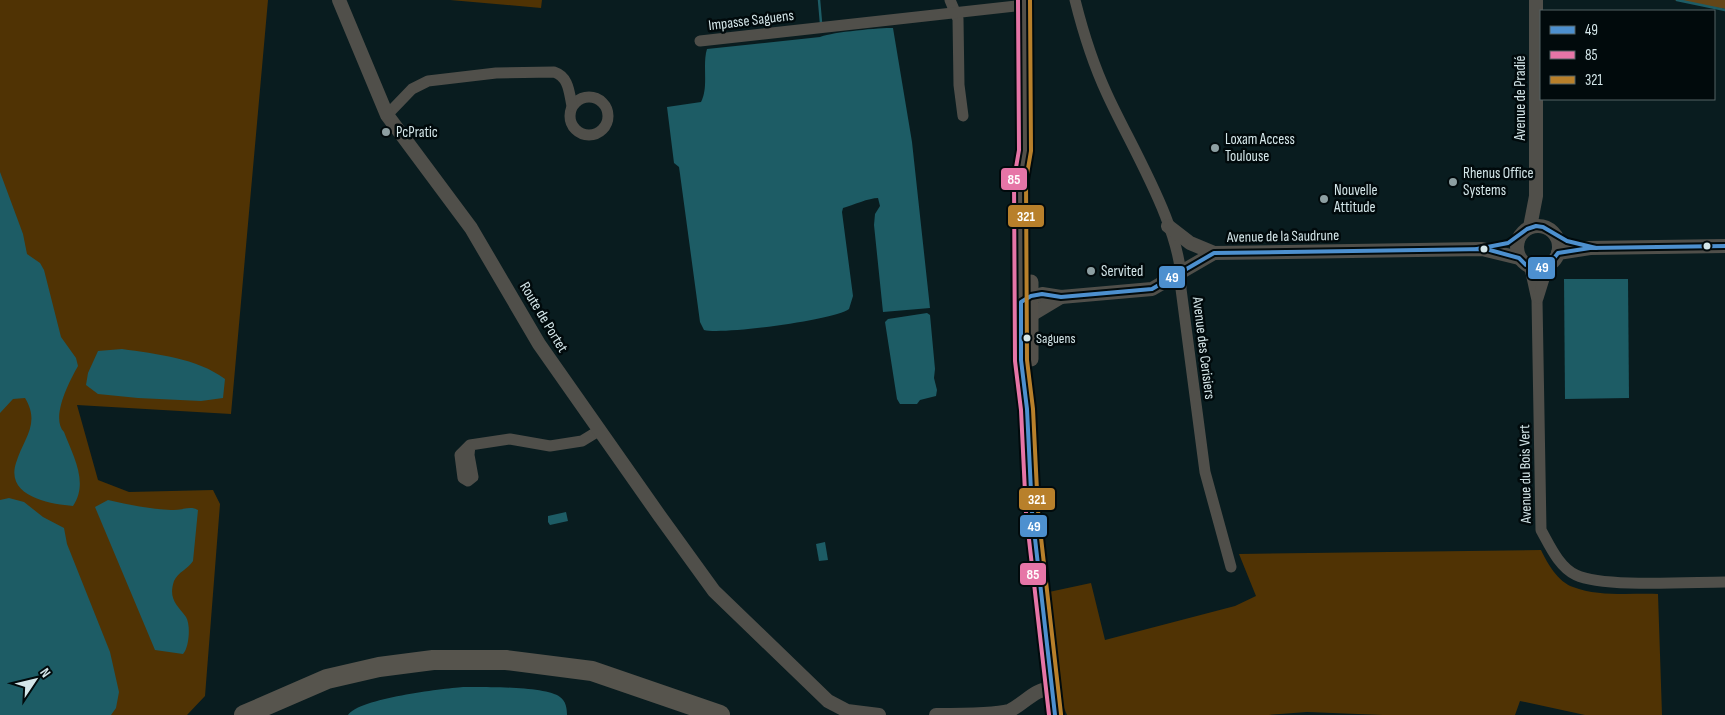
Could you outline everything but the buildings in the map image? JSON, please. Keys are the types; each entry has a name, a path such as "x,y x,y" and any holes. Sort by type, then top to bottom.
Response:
{"highway":[{"path":"244,715 327,679 378,667 433,660 506,660 592,672 720,715"}],"main road":[{"path":"1024,3 1025,151 1029,166 1031,299 1021,360 1027,409 1032,512 1055,710"}],"street":[{"name":"Route de Portet","path":"338,0 387,115 471,228 539,344 714,591 754,632 828,701 847,712 879,715"},
{"path":"950,0 958,19 959,85 963,116"},
{"name":"Avenue des Cerisiers","path":"1075,0 1083,32 1107,94 1154,190 1182,271 1181,289 1204,472 1231,567"},
{"name":"Avenue de Pradié","path":"1530,227 1536,196 1536,0"},
{"name":"Impasse Saguens","path":"700,41 1024,3"},
{"path":"387,115 418,84 428,81 496,73 554,72 561,74 566,80 572,106"},
{"name":"Avenue de Pradié","path":"1536,196 1552,232"},
{"path":"1168,226 1190,243 1214,253"},
{"path":"1590,248 1552,232 1530,227 1518,237 1516,244 1519,258 1530,268 1548,266 1558,253 1590,248 1725,246"},
{"path":"1552,232 1558,253"},
{"name":"Avenue de la Saudrune","path":"1486,250 1518,237"},
{"name":"Avenue de la Saudrune","path":"1031,299 1152,289 1214,253 1486,250 1519,258"},
{"name":"Avenue du Bois Vert","path":"1537,300 1548,266"},
{"name":"Avenue du Bois Vert","path":"1530,268 1537,300 1541,530 1556,558 1575,575 1607,582 1725,582"},
{"path":"470,445 510,439 550,446 582,441 600,430"},
{"path":"936,715 1009,712 1031,694 1053,688"}],"shaded area":[{"path":"0,0 268,0 231,414 77,405 98,480 129,492 213,490 220,504 205,696 187,715 0,715"},
{"path":"450,0 542,0 541,8"},
{"path":"1674,0 1725,0 1725,9"},
{"path":"1541,550 1558,577 1573,587 1593,592 1615,594 1658,594 1662,715 1585,715 1520,701 1515,715 1383,715 1307,712 1268,715 1067,715 1061,701 1049,592 1091,583 1105,640 1235,606 1256,596 1239,554"}],"water":[{"path":"878,28 893,28 912,142 930,308 883,312 874,225 875,214 880,206 878,198 874,198 843,208 842,212 853,296 849,309 823,318 778,326 715,331 704,330 700,322 679,167 674,163 667,107 701,102 705,90 707,49 820,37"},
{"path":"0,172 23,234 27,254 40,263 44,270 61,337 76,358 78,366 63,399 59,418 60,426 75,460 80,478 78,497 73,506 42,500 23,491 17,484 14,475 16,463 31,424 29,407 25,398 13,399 0,413"},
{"path":"1564,279 1628,279 1629,398 1565,399"},
{"path":"927,313 930,315 936,396 920,400 917,404 900,404 897,399 885,322 888,319"},
{"path":"122,349 176,358 202,366 225,379 223,398 201,401 98,394 86,385 88,373 98,351"},
{"path":"9,498 24,502 43,517 64,528 67,544 110,652 119,692 116,708 111,715 0,715 0,500"},
{"path":"108,500 155,509 175,510 192,508 198,510 193,561 180,573 172,587 174,601 188,621 188,642 183,654 155,650 95,507"},
{"path":"566,512 568,521 550,525 548,516"},
{"path":"825,542 828,560 819,561 816,544"},
{"path":"463,687 528,689 553,693 564,701 567,715 348,715 355,709 384,699 420,692"}],"waterway":[{"path":"819,0 821,23"},
{"path":"1677,0 1725,10"}],"transit line":[{"name":"85","path":"1018,0 1019,150 1014,179 1015,361 1021,410 1026,513 1049,715"},
{"name":"321","path":"1030,0 1031,151 1026,180 1027,360 1033,409 1038,511 1061,714"},
{"name":"49","path":"1477,249 1508,243 1527,229 1536,226 1543,227 1567,241 1596,248"},
{"name":"49","path":"1055,715 1032,512 1027,409 1021,360 1021,302 1031,296 1042,294 1061,297 1152,289 1214,253 1486,249 1519,258 1526,265 1536,269 1548,266 1558,253 1590,248 1725,246"}],"place":[{"name":"PcPratic","path":"386,132"},
{"name":"Loxam Access Toulouse","path":"1215,148"},
{"name":"Rhenus Office Systems","path":"1453,182"},
{"name":"Nouvelle Attitude","path":"1324,199"},
{"name":"Servited","path":"1091,271"},
{"name":"Saguens","path":"1027,338"}]}
